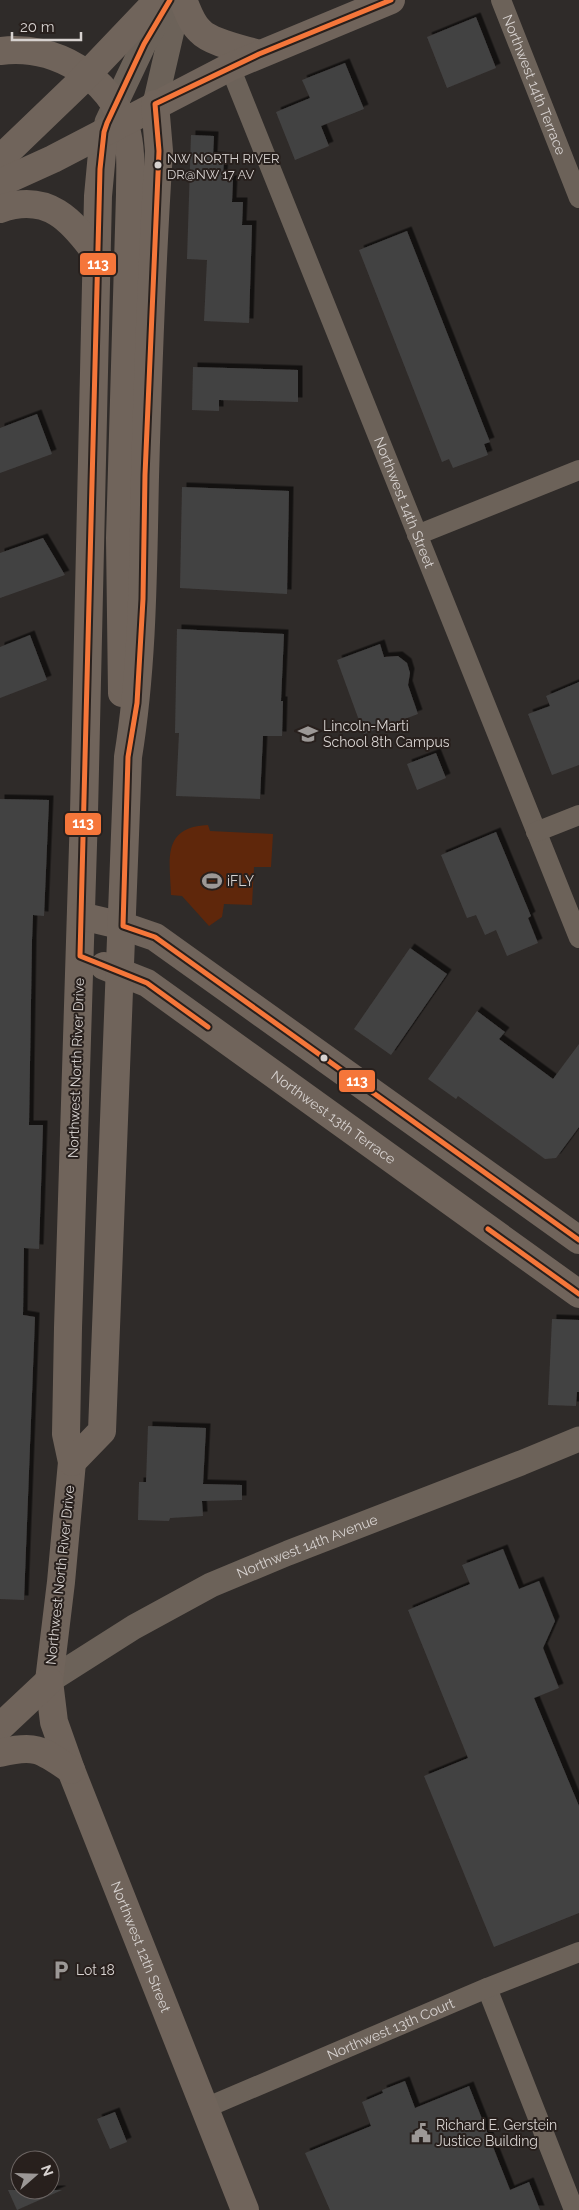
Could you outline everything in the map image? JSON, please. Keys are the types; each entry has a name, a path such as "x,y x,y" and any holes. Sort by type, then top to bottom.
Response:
{"main road":[{"path":"0,159 73,89 158,0"},
{"path":"183,0 193,23 200,32 209,37 259,54"},
{"path":"0,183 230,67 391,0"},
{"path":"7,50 49,55 81,70 102,88 121,118 130,152 121,481 120,641 122,697 128,757 123,926 119,972 102,1431 72,1462"},
{"path":"128,757 137,703 143,599 145,475 159,151 155,104"},
{"name":"Northwest North River Drive","path":"0,1727 49,1681 61,1582 72,1462 66,1424 80,956 99,187 104,132"},
{"path":"0,209 24,204 36,204 53,209 82,233 98,256"},
{"path":"81,916 123,926 155,937 579,1240"},
{"name":"Northwest 13th Terrace","path":"80,956 147,984 579,1294"},
{"name":"Northwest 12th Street","path":"49,1681 54,1722 70,1770 244,2210"},
{"path":"0,1752 33,1748 45,1753 70,1770"}],"street":[{"name":"Northwest North River Drive","path":"104,132 123,85 170,0"},
{"path":"155,104 179,0"},
{"name":"Northwest 14th Terrace","path":"501,0 579,198"},
{"name":"Northwest 14th Street","path":"230,67 579,938"},
{"path":"417,535 579,470"},
{"path":"536,832 579,814"},
{"name":"Northwest 14th Avenue","path":"49,1681 155,1615 230,1576 579,1439"},
{"name":"Northwest 13th Court","path":"203,2109 486,1988 579,1952"},
{"path":"486,1988 574,2210"}],"shaded area":[{"name":"iFLY","path":"208,825 210,831 273,834 271,867 254,867 252,905 224,904 222,917 209,926 182,896 171,895 170,870 170,858 175,839 182,832 193,827"}],"building":[{"path":"476,17 496,68 447,88 427,37"},
{"path":"345,63 364,109 321,126 329,146 295,160 276,112 310,98 302,80"},
{"path":"191,135 214,136 213,156 224,157 223,179 233,180 232,202 243,202 242,225 252,225 249,323 204,321 207,260 187,259"},
{"path":"407,231 490,442 484,444 488,455 453,468 449,459 442,462 359,250"},
{"path":"193,367 298,370 298,402 219,400 219,411 192,410"},
{"path":"37,414 52,454 0,473 0,428"},
{"path":"182,487 289,491 287,594 180,588"},
{"path":"43,538 65,575 0,598 0,553"},
{"path":"177,629 284,634 281,701 283,701 282,736 263,736 260,799 176,796 179,733 175,733"},
{"path":"30,635 47,680 0,698 0,647"},
{"path":"380,644 384,657 398,656 407,663 410,673 408,685 418,714 364,734 337,660"},
{"path":"579,682 579,765 552,775 528,714 550,706 546,696"},
{"path":"436,753 446,778 417,790 407,764"},
{"path":"0,799 49,800 44,916 33,915 32,940 29,1125 43,1125 39,1249 24,1248 23,1315 35,1317 24,1600 0,1599"},
{"path":"496,832 531,916 528,918 538,943 507,956 496,930 485,935 476,915 467,918 441,855"},
{"path":"410,948 447,974 391,1055 354,1029"},
{"path":"477,1011 505,1032 499,1039 553,1079 579,1044 579,1127 556,1158 545,1159 458,1096 456,1099 428,1079"},
{"path":"552,1319 579,1320 579,1392 577,1392 576,1406 548,1405"},
{"path":"148,1426 206,1428 203,1484 242,1485 242,1500 202,1501 203,1516 170,1518 169,1521 138,1520 139,1482 146,1482"},
{"path":"503,1549 519,1589 539,1581 555,1621 543,1648 559,1688 534,1698 579,1806 579,1913 494,1947 424,1776 468,1758 408,1610 470,1584 462,1565"},
{"name":"Richard E. Gerstein Justice Building","path":"405,2081 415,2108 469,2086 510,2190 529,2182 540,2210 330,2210 305,2153 371,2126 362,2102 383,2093 382,2090"},
{"path":"115,2112 127,2142 110,2149 97,2119"},
{"path":"12,2200 40,2200 17,2210"}],"transit line":[{"name":"113","path":"170,0 144,44 107,123 104,132 100,169 80,956 147,983 208,1027"},
{"name":"113","path":"391,0 259,54 155,104 159,151 145,475 143,599 137,703 128,757 123,926 155,937 579,1240"},
{"name":"113","path":"488,1229 579,1294"}],"place":[{"name":"NW NORTH RIVER DR@NW 17 AV","path":"158,165"},
{"name":"Lincoln-Marti School 8th Campus","path":"308,734"},
{"name":"iFLY","path":"212,881"},
{"name":"Lot 18","path":"61,1970"},
{"name":"Richard E. Gerstein Justice Building","path":"421,2133"}]}
